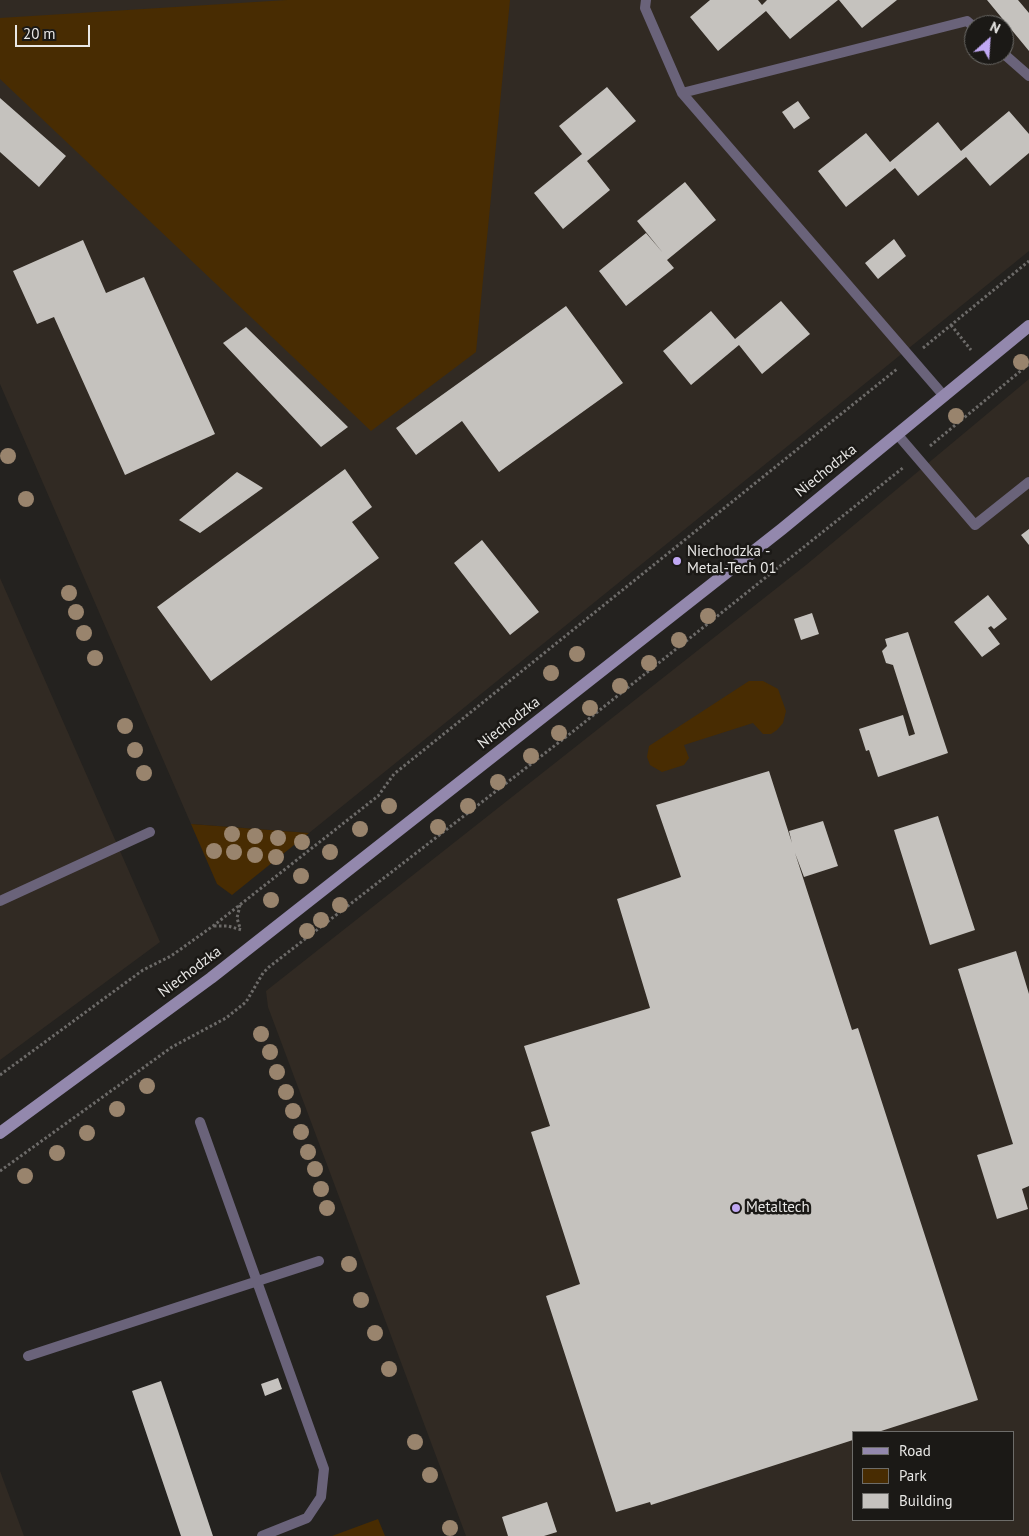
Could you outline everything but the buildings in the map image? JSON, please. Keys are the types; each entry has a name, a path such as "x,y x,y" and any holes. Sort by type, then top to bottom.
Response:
{"street":[{"name":"Niechodzka","path":"0,1133 211,978 782,528 1029,326"}],"lane":[{"path":"646,0 645,8 682,93 944,396"},
{"path":"682,93 964,22"},
{"path":"1014,63 1029,76"},
{"path":"897,434 975,525 1029,482"},
{"path":"0,900 150,832"},
{"path":"200,1122 324,1469 321,1497 307,1518 262,1536"},
{"path":"28,1356 320,1260"}],"path":[{"path":"0,1075 143,970 171,956 195,940 378,796 394,774 1029,261"},
{"path":"0,1171 172,1047 226,1018 246,1002 263,973 270,967 571,733 1029,364"},
{"path":"240,904 237,918 240,929"}],"shaded area":[{"path":"0,0 1029,0 1029,251 309,833 191,824 0,384"},
{"path":"1029,379 1029,1536 466,1536 268,1007 266,991 806,565"},
{"path":"0,578 160,942 0,1060"},
{"path":"0,1471 24,1536 0,1536"}],"green space":[{"path":"287,0 510,0 476,352 371,431 0,79 0,18"},
{"path":"749,681 763,681 778,689 786,711 783,723 777,730 771,734 763,734 753,723 684,745 689,758 684,765 662,772 650,765 647,757 649,746"},
{"path":"191,824 309,833 232,895 217,884"},
{"path":"378,1519 385,1536 332,1536"}],"place":[{"name":"Niechodzka - Metal-Tech 01","path":"677,561"},
{"name":"Metaltech","path":"736,1208"}]}
